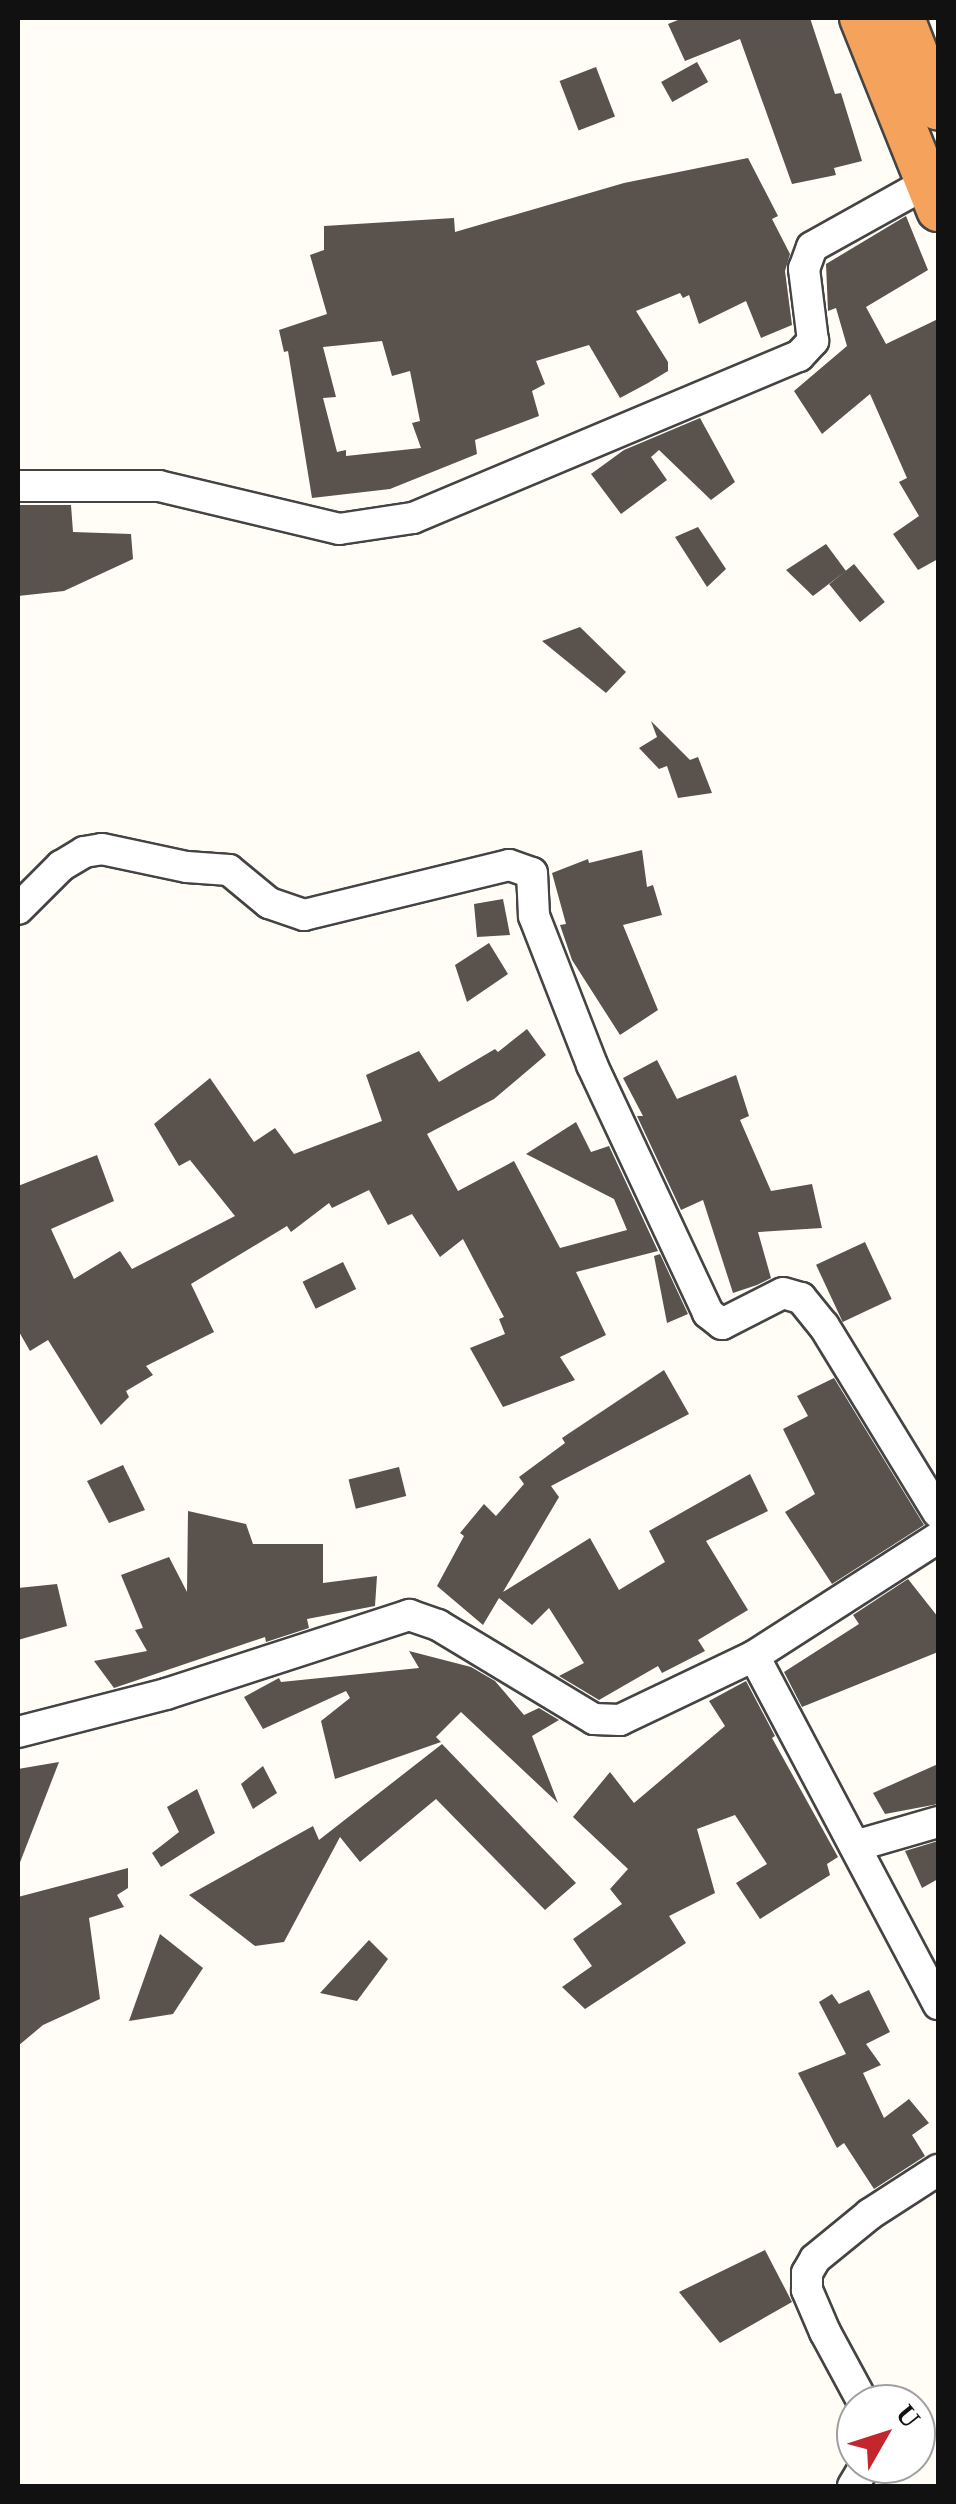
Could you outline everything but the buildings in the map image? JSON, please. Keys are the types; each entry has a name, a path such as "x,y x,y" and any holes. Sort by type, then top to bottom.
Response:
{"highway":[{"path":"861,18 934,190"},
{"path":"902,18 938,109"}],"street":[{"path":"18,486 160,486 339,529 413,518 800,356 813,342 804,269 812,247 934,190"},
{"path":"18,909 61,866 84,852 102,849 187,867 229,870 269,903 304,915 509,865 532,873 534,916 585,1046 708,1314 722,1324 783,1294 801,1298 824,1326 938,1514"},
{"path":"18,1732 166,1694 400,1616 438,1625 603,1721 628,1718 754,1656 938,1538"},
{"path":"754,1656 938,2004"},
{"path":"855,1846 938,1822"},
{"path":"853,2384 807,2290 807,2273 815,2259 870,2214 938,2170"}]}
